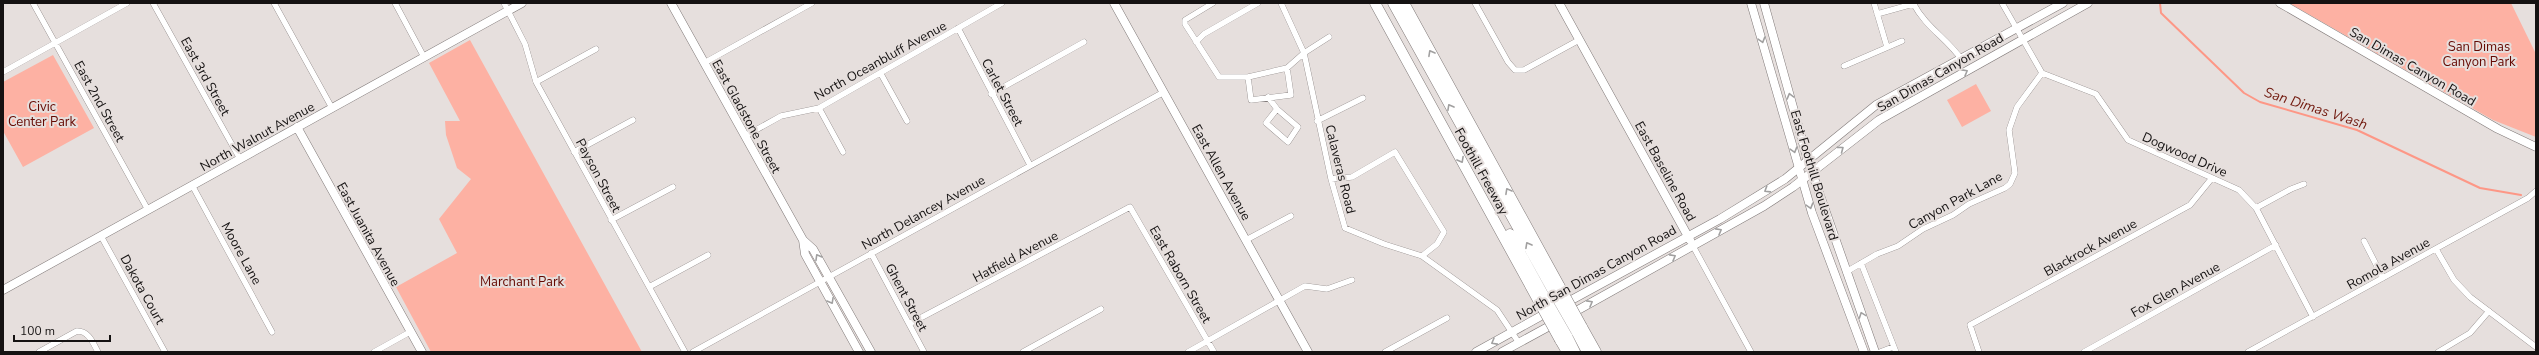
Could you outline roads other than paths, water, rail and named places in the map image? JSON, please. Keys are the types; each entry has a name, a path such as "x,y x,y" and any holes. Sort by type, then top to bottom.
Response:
{"highway":[{"name":"Foothill Freeway","path":"1375,3 1495,222 1541,298 1571,334 1596,352"},
{"path":"1393,3 1557,289"},
{"name":"Foothill Freeway","path":"1404,3 1557,289 1571,334 1567,352"},
{"path":"1571,334 1576,352"},
{"path":"1571,334 1587,352"}],"main road":[{"name":"North Walnut Avenue","path":"3,290 424,57 506,7 522,3"},
{"name":"East Gladstone Street","path":"671,3 803,240 805,254 859,352"},
{"name":"East Allen Avenue","path":"1114,3 1308,352"},
{"name":"East Baseline Road","path":"1559,3 1693,246"},
{"name":"East Foothill Boulevard","path":"1751,3 1799,169 1826,251 1864,352"},
{"name":"East Foothill Boulevard","path":"1764,3 1808,161 1875,352"},
{"name":"San Dimas Canyon Road","path":"1808,161 1876,105 1962,60 2064,3"},
{"name":"San Dimas Canyon Road","path":"1812,173 1879,120 2088,3"},
{"name":"San Dimas Canyon Road","path":"2280,3 2498,129 2536,147"},
{"name":"East Juanita Avenue","path":"297,128 422,352"},
{"name":"North San Dimas Canyon Road","path":"1476,352 1750,201 1799,169 1808,161"},
{"name":"North San Dimas Canyon Road","path":"1502,352 1764,206 1812,173"},
{"name":"East Gladstone Street","path":"803,240 813,248 871,352"}],"street":[{"name":"East 2nd Street","path":"33,3 148,210"},
{"path":"3,72 127,3"},
{"name":"East 3rd Street","path":"153,3 240,159"},
{"path":"274,3 332,108"},
{"path":"395,3 424,57"},
{"path":"704,63 812,3"},
{"name":"North Oceanbluff Avenue","path":"744,136 781,116 819,108 881,74 1002,3"},
{"path":"1213,3 1185,20 1196,42 1219,77 1248,77 1287,68 1304,53 1329,37"},
{"path":"1196,42 1204,34 1258,3"},
{"name":"Calaveras Road","path":"1281,3 1304,53 1331,179 1345,228 1384,244 1422,256 1497,310 1519,343"},
{"path":"1475,3 1508,62 1515,70 1524,70 1579,40"},
{"path":"1874,3 1887,47"},
{"path":"1877,14 1913,3 1927,25 1952,47 1962,60"},
{"path":"2002,3 2042,73"},
{"name":"Payson Street","path":"506,7 525,44 536,82 685,352"},
{"name":"Carlet Street","path":"958,28 991,94 1030,165"},
{"path":"1844,66 1902,41"},
{"path":"991,94 1084,42"},
{"path":"536,82 596,49"},
{"path":"1248,77 1251,100 1268,96 1291,95 1287,68"},
{"name":"Dogwood Drive","path":"2042,73 2096,94 2128,140 2239,190 2256,208 2313,317"},
{"name":"Canyon Park Lane","path":"1846,272 1861,263 1898,246 1923,229 1953,215 1969,204 2005,188 2010,184 2015,173 2009,130 2017,107 2042,73"},
{"path":"881,74 907,121"},
{"name":"North Delancey Avenue","path":"693,352 1164,92"},
{"path":"1268,96 1277,109 1298,127 1288,142 1266,123 1277,109"},
{"path":"1318,121 1363,98"},
{"path":"819,108 843,152"},
{"path":"574,152 633,120"},
{"path":"1331,179 1352,178 1395,152 1444,232 1437,244 1422,256"},
{"name":"Blackrock Avenue","path":"1979,352 1970,325 2190,205 2212,178"},
{"path":"2256,208 2291,188 2304,184"},
{"name":"Moore Lane","path":"192,185 272,332"},
{"path":"611,220 672,187"},
{"name":"Romola Avenue","path":"2248,352 2436,250 2467,231 2528,198 2536,191"},
{"name":"Hatfield Avenue","path":"909,324 1130,206"},
{"name":"East Raborn Street","path":"1130,206 1214,352"},
{"path":"1246,240 1291,216"},
{"name":"Dakota Court","path":"101,236 165,352"},
{"path":"2364,241 2383,278"},
{"name":"Fox Glen Avenue","path":"2084,352 2276,245"},
{"name":"East Baseline Road","path":"1693,246 1751,352"},
{"path":"2436,250 2454,280 2470,297 2536,346"},
{"name":"Ghent Street","path":"871,253 924,352"},
{"path":"649,287 708,255"},
{"path":"1861,263 1894,349 1880,352"},
{"path":"1188,352 1278,299 1305,286 1327,289 1352,280"},
{"path":"1023,352 1101,309"},
{"path":"2438,352 2470,333 2489,311"},
{"path":"1385,352 1447,318"},
{"path":"40,352 77,332 83,331 88,335 98,352"},
{"path":"374,352 410,332"}],"waterway":[{"name":"San Dimas Wash","path":"2160,3 2161,13 2244,93 2260,102 2357,130 2480,188 2521,195"}],"park label":[{"name":"San Dimas Canyon Park","path":"2479,54"},
{"name":"Civic Center Park","path":"42,114"},
{"name":"Marchant Park","path":"522,281"}]}
